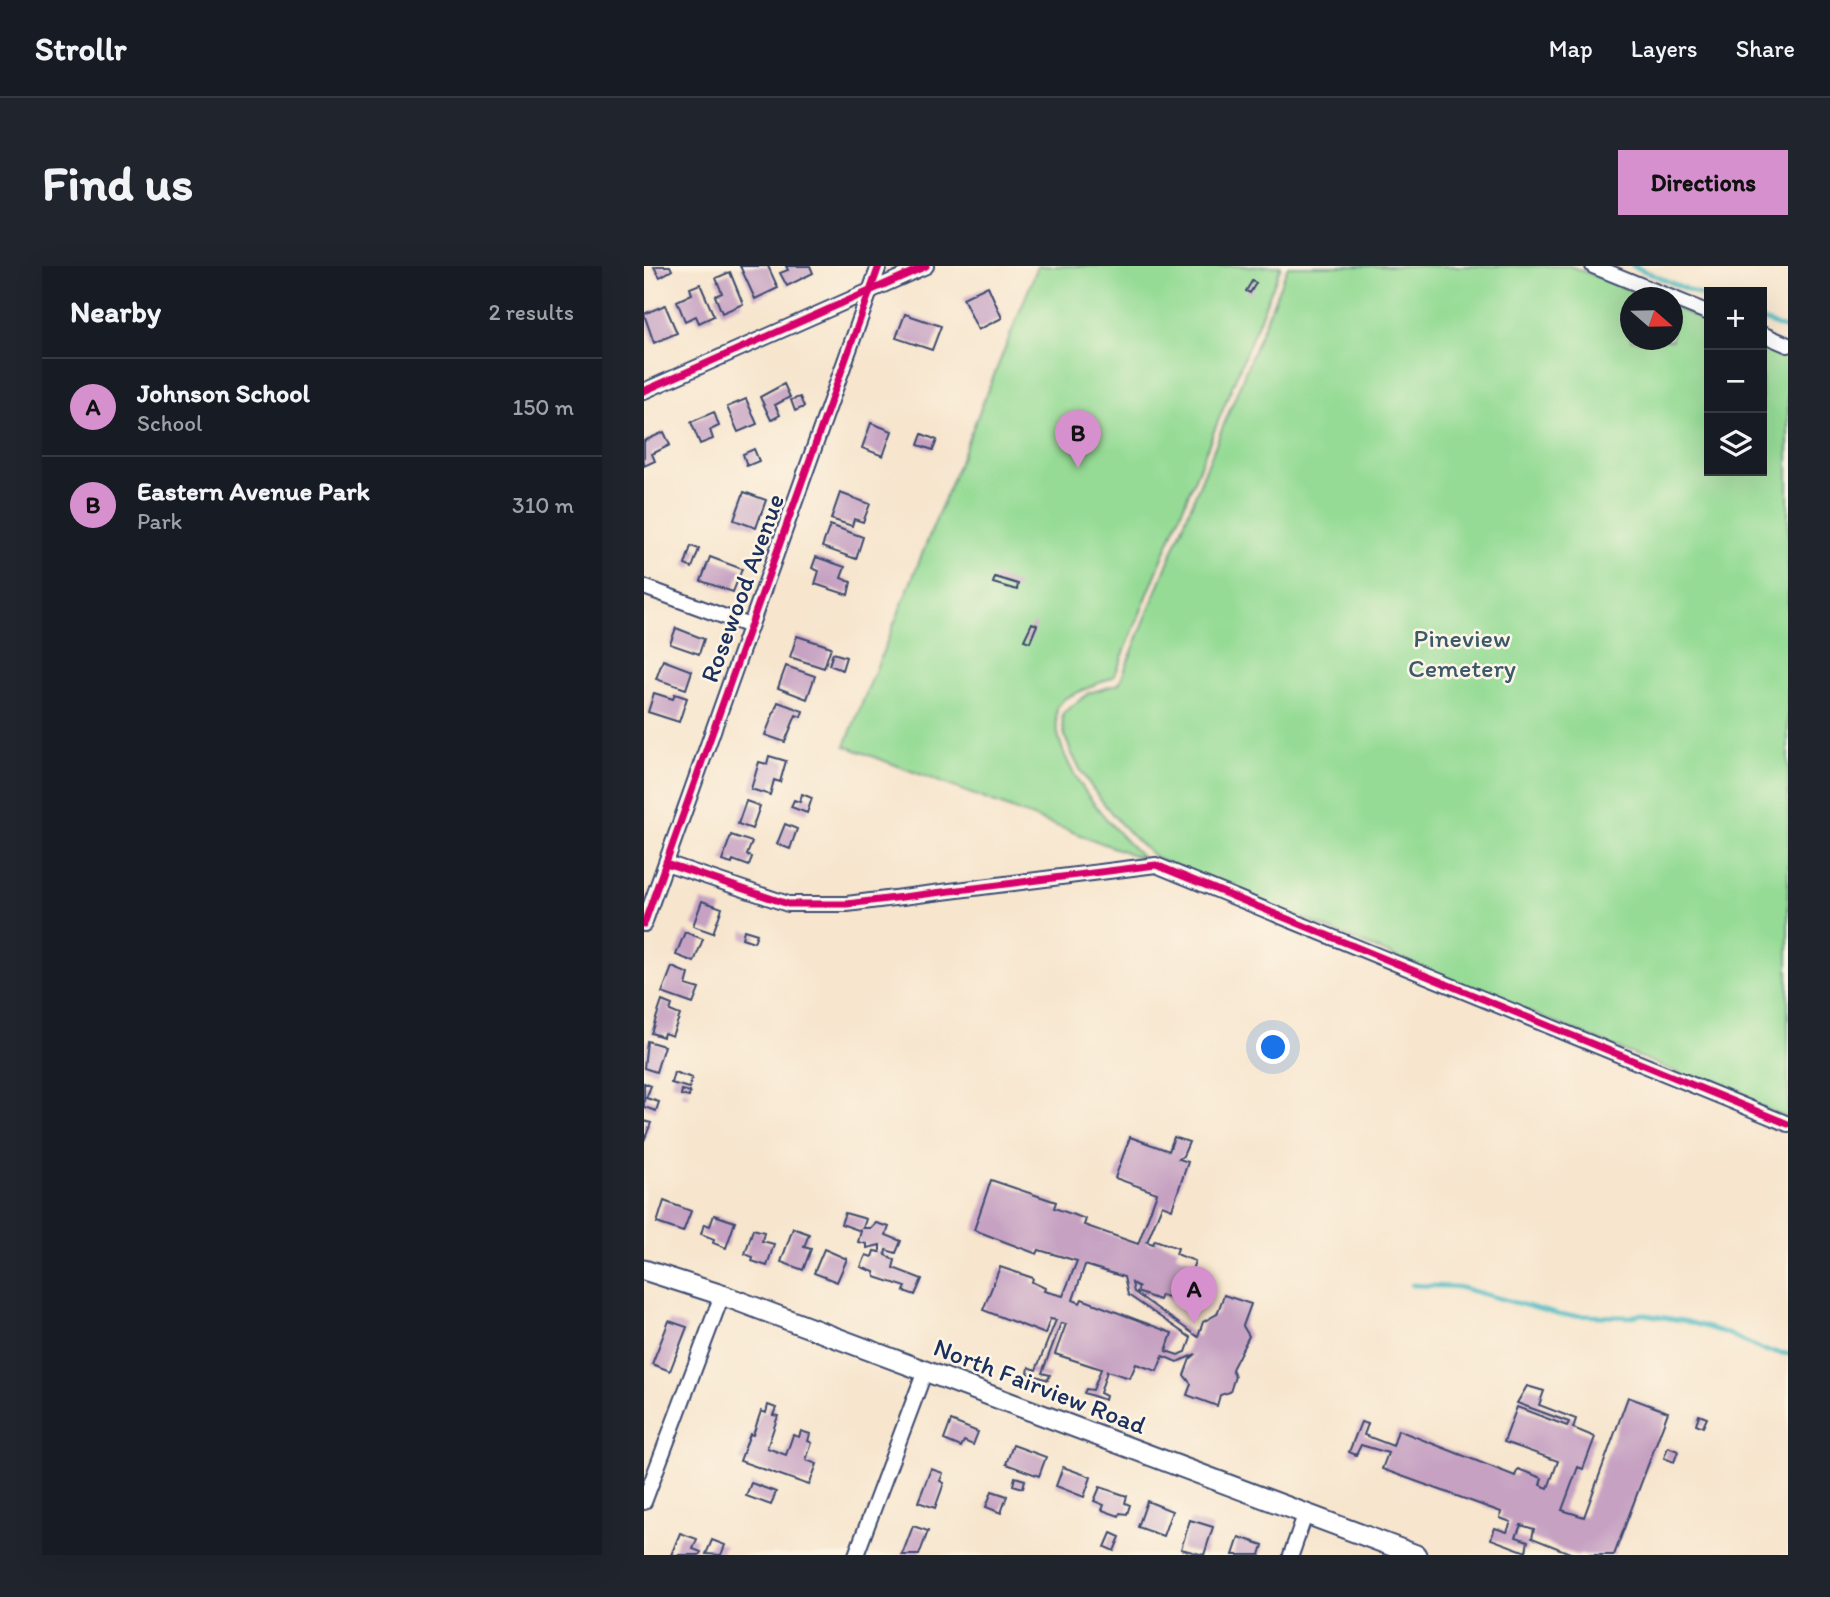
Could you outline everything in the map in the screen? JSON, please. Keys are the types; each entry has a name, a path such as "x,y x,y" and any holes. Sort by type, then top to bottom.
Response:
{"main road":[{"name":"North Fairview Road","path":"644,1270 722,1295 1416,1555"}],"street":[{"name":"Rosewood Avenue","path":"644,924 879,266"},
{"path":"644,391 926,266"},
{"path":"1593,266 1645,287"},
{"path":"1683,302 1704,311"},
{"path":"1767,336 1788,345"},
{"path":"644,587 750,626"},
{"path":"666,863 765,898 814,906 860,903 1156,865 1788,1124"},
{"path":"644,1502 722,1295"},
{"path":"856,1555 925,1371"},
{"path":"1291,1555 1306,1515"}],"green space":[{"path":"1038,266 1281,266 1117,670 1113,677 1065,698 1057,707 1057,728 1062,749 1072,770 1099,810 1144,859 845,746"},
{"name":"Pineview Cemetery","path":"1288,266 1570,266 1623,287 1620,287 1620,350 1683,350 1683,311 1704,320 1704,476 1767,476 1767,345 1788,354 1788,1118 1160,860 1130,834 1096,794 1071,751 1064,730 1063,713 1089,693 1119,684"}],"building":[{"path":"670,266 672,270 660,277 654,267"},
{"path":"740,266 768,266 778,288 755,299"},
{"path":"786,266 810,266 813,273 787,286 780,273 788,270"},
{"path":"730,272 743,304 722,313 715,296 722,293 716,278"},
{"path":"1252,281 1256,283 1250,293 1246,291"},
{"path":"700,284 714,316 699,323 696,316 685,321 677,301 692,294 690,288"},
{"path":"988,286 1002,318 978,330 963,298"},
{"path":"665,305 677,333 654,343 644,314"},
{"path":"905,314 941,326 932,350 896,338"},
{"path":"784,384 790,397 775,405 780,415 771,420 760,397"},
{"path":"800,397 804,407 795,411 791,400"},
{"path":"746,399 757,424 738,432 727,407"},
{"path":"714,412 719,426 710,430 713,439 700,444 691,422"},
{"path":"1076,417 1090,424 1088,440 1076,445 1063,439 1064,424"},
{"path":"871,423 892,431 883,456 862,448"},
{"path":"664,432 670,445 652,454 655,461 644,466 644,441"},
{"path":"922,434 937,440 933,450 918,445"},
{"path":"754,449 759,461 747,466 743,454"},
{"path":"744,492 766,500 756,528 734,520"},
{"path":"840,493 870,504 863,522 854,519 852,526 831,519"},
{"path":"830,525 863,537 856,559 822,547"},
{"path":"691,546 699,549 692,568 685,565"},
{"path":"710,557 742,569 733,592 701,581"},
{"path":"816,557 845,567 841,578 851,582 848,595 815,584 819,571 812,568"},
{"path":"995,577 1018,584 1017,590 993,583"},
{"path":"1032,623 1037,625 1030,642 1024,640"},
{"path":"676,628 704,639 699,654 670,644"},
{"path":"797,636 831,647 824,668 790,657"},
{"path":"833,653 846,657 842,670 829,665"},
{"path":"663,660 692,671 686,689 656,679"},
{"path":"786,666 815,676 807,699 778,688"},
{"path":"654,693 673,699 675,694 687,698 679,722 648,712"},
{"path":"778,702 803,711 801,717 796,715 785,742 765,735"},
{"path":"769,756 786,761 780,782 774,780 770,795 751,789 759,762 767,764"},
{"path":"802,794 812,798 807,813 791,807 794,800 800,802"},
{"path":"746,801 760,806 752,829 738,824"},
{"path":"785,824 797,829 790,849 777,844"},
{"path":"731,835 752,842 747,855 752,857 749,866 733,860 732,864 722,861"},
{"path":"702,901 722,908 713,933 693,926"},
{"path":"744,930 757,934 754,942 742,938"},
{"path":"685,932 703,939 694,962 676,955"},
{"path":"672,967 689,974 686,985 699,989 693,1004 662,993"},
{"path":"662,1001 672,1005 670,1011 680,1015 672,1036 664,1033 663,1037 651,1033"},
{"path":"647,1041 664,1046 656,1072 644,1068"},
{"path":"674,1072 692,1078 689,1088 671,1083"},
{"path":"644,1083 651,1086 646,1098 659,1102 656,1111 644,1107"},
{"path":"682,1090 690,1092 689,1097 681,1095"},
{"path":"644,1121 651,1123 644,1141"},
{"path":"1130,1137 1169,1151 1174,1137 1189,1142 1179,1159 1188,1162 1172,1209 1162,1205 1147,1242 1153,1244 1155,1240 1178,1248 1176,1254 1195,1261 1181,1302 1161,1295 1159,1300 1137,1292 1139,1287 1132,1283 1134,1292 1198,1337 1203,1322 1217,1314 1224,1295 1251,1304 1243,1326 1249,1336 1232,1369 1235,1376 1230,1392 1220,1395 1217,1406 1187,1395 1191,1384 1184,1375 1190,1359 1196,1354 1177,1362 1163,1356 1157,1371 1136,1364 1130,1378 1107,1371 1100,1393 1106,1396 1105,1400 1084,1393 1086,1389 1093,1390 1101,1369 1055,1354 1066,1324 1061,1323 1042,1373 1050,1375 1048,1380 1028,1373 1029,1367 1036,1370 1056,1320 1050,1319 1045,1334 983,1310 1000,1267 1033,1278 1032,1282 1045,1288 1044,1291 1063,1296 1077,1261 1039,1250 1037,1254 974,1230 991,1180 1056,1202 1054,1208 1086,1219 1084,1225 1138,1244 1157,1193 1115,1178","holes":["1085,1265 1124,1277 1128,1295 1191,1338 1186,1352 1178,1355 1166,1351 1172,1333 1082,1299 1080,1303 1073,1300"]},
{"path":"664,1201 691,1211 683,1232 657,1223"},
{"path":"845,1213 866,1219 863,1228 871,1228 876,1223 889,1227 886,1235 901,1241 896,1253 886,1250 885,1255 895,1260 893,1268 922,1279 915,1295 904,1291 906,1287 875,1277 874,1272 861,1267 866,1255 872,1257 874,1251 880,1252 880,1245 867,1248 867,1244 858,1242 861,1231 841,1224"},
{"path":"714,1215 735,1222 726,1248 701,1234 704,1224 710,1226"},
{"path":"793,1228 809,1234 804,1247 811,1249 803,1270 781,1262"},
{"path":"753,1229 764,1232 762,1241 774,1244 767,1266 752,1261 753,1257 745,1254"},
{"path":"824,1249 847,1259 837,1282 814,1273"},
{"path":"669,1321 687,1327 670,1371 652,1364"},
{"path":"1527,1386 1544,1391 1539,1405 1576,1419 1573,1428 1595,1437 1583,1469 1578,1467 1562,1510 1584,1517 1628,1397 1668,1412 1614,1555 1575,1555 1532,1538 1534,1529 1521,1525 1516,1537 1528,1541 1526,1552 1491,1539 1495,1528 1507,1532 1511,1522 1500,1518 1501,1512 1382,1469 1388,1453 1361,1445 1356,1455 1349,1452 1361,1422 1368,1424 1364,1435 1393,1446 1398,1430 1515,1476 1518,1469 1542,1478 1540,1485 1548,1488 1558,1461 1504,1442 1517,1407 1567,1426 1569,1422 1517,1403"},
{"path":"768,1405 776,1408 773,1415 778,1416 767,1448 786,1455 793,1435 799,1437 801,1431 810,1434 808,1441 812,1443 806,1460 817,1464 809,1485 740,1461 761,1411 766,1413"},
{"path":"1699,1415 1707,1418 1703,1427 1696,1424"},
{"path":"951,1421 978,1432 973,1445 964,1441 961,1447 944,1440"},
{"path":"1013,1445 1046,1457 1039,1476 1006,1464"},
{"path":"1668,1447 1678,1451 1674,1462 1664,1458"},
{"path":"1063,1467 1091,1477 1084,1497 1056,1486"},
{"path":"931,1469 943,1473 940,1481 944,1483 935,1508 918,1502"},
{"path":"1015,1477 1025,1480 1023,1488 1013,1485"},
{"path":"751,1483 776,1492 771,1505 746,1496"},
{"path":"1100,1487 1127,1496 1125,1503 1130,1505 1127,1514 1120,1513 1119,1516 1102,1510 1104,1505 1094,1501"},
{"path":"992,1491 1007,1496 1001,1513 986,1507"},
{"path":"1147,1501 1172,1511 1163,1536 1138,1527"},
{"path":"1190,1520 1213,1527 1204,1555 1181,1549"},
{"path":"913,1526 928,1531 919,1555 902,1555"},
{"path":"680,1533 697,1539 693,1549 701,1552 699,1555 671,1555"},
{"path":"1111,1533 1120,1537 1114,1551 1105,1547"},
{"path":"1239,1537 1263,1545 1260,1555 1233,1555"},
{"path":"712,1540 725,1545 721,1555 706,1554"}],"waterway":[{"path":"1633,266 1704,297"},
{"path":"1767,322 1788,330"},
{"path":"1412,1285 1458,1287 1560,1315 1630,1317 1642,1314 1685,1321 1726,1333 1762,1350 1788,1354"}],"cycle path":[{"path":"644,924 879,266"},
{"path":"644,391 926,266"},
{"path":"666,863 788,904 847,904 1156,865 1788,1124"}],"place":[{"name":"Eastern Avenue Park","path":"1078,468"},
{"name":"Johnson School","path":"1194,1324"}]}
